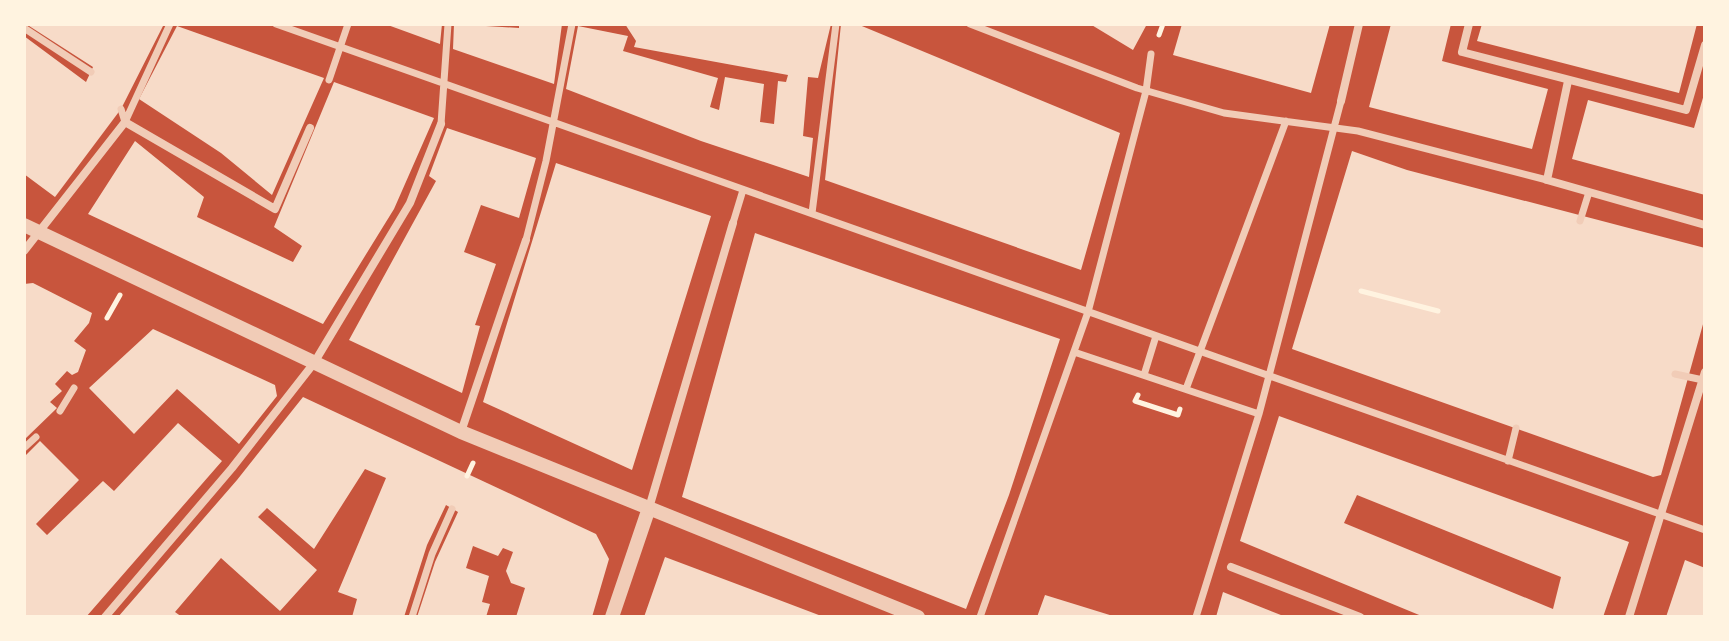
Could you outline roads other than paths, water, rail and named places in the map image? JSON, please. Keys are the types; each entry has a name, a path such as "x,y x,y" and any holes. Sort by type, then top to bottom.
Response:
{"street":[{"path":"24,251 125,122 170,24"},
{"path":"276,24 1705,530"},
{"path":"329,80 348,24"},
{"path":"105,617 232,468 314,363 410,203 441,124 448,24"},
{"path":"461,432 526,240 572,24"},
{"path":"812,213 836,24"},
{"path":"970,24 1137,88 1224,113 1358,131 1705,225"},
{"path":"1196,617 1259,414 1335,128 1359,24"},
{"path":"1469,24 1462,52 1686,110 1705,45"},
{"path":"24,28 91,72"},
{"path":"980,617 1088,312 1146,91 1151,54"},
{"path":"1547,180 1568,81"},
{"path":"121,109 125,122 275,209 310,128"},
{"path":"1186,389 1286,121"},
{"path":"612,617 649,508 743,190"},
{"path":"1580,221 1589,192"},
{"path":"24,225 461,432 918,617"},
{"path":"1144,375 1156,336"},
{"path":"1074,352 1259,414"},
{"path":"1629,617 1704,376 1675,374"},
{"path":"60,411 74,388"},
{"path":"1508,461 1516,428"},
{"path":"24,448 36,437"},
{"path":"412,617 432,554 452,509"},
{"path":"1231,567 1360,617"}]}
